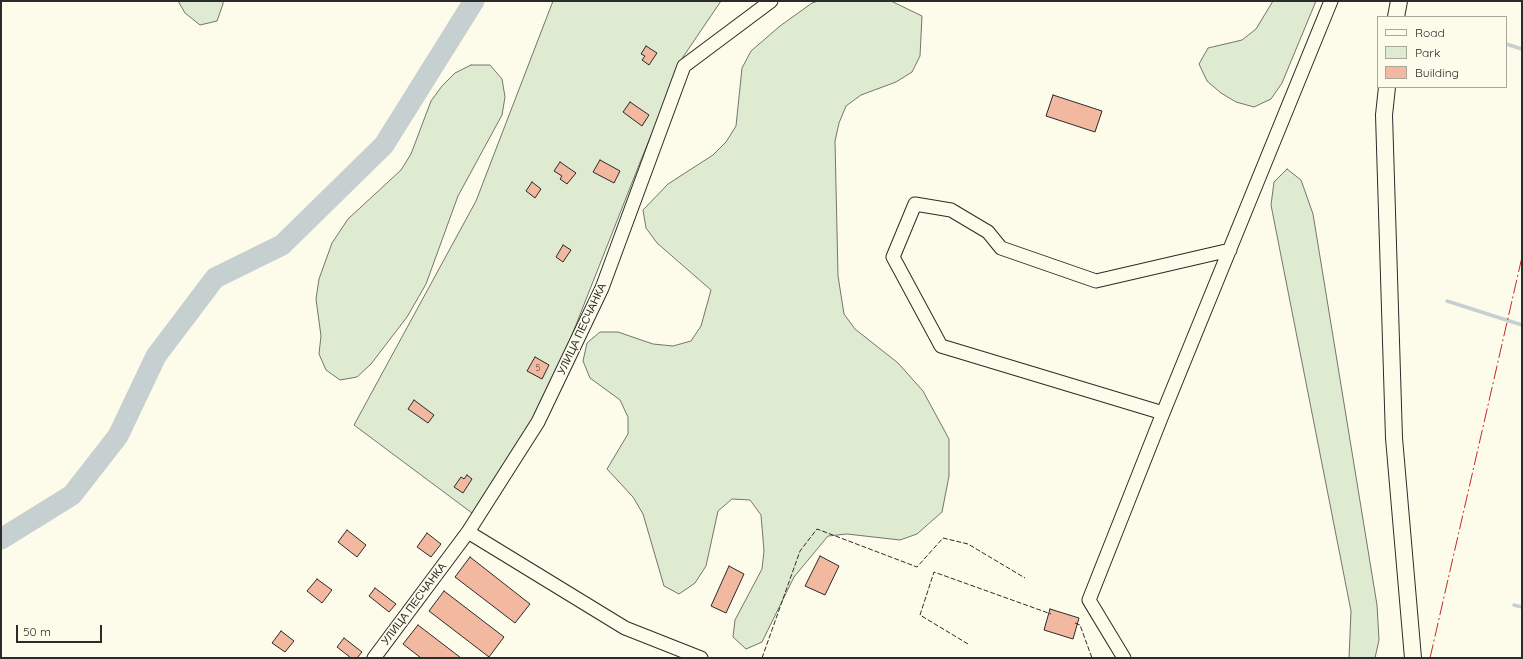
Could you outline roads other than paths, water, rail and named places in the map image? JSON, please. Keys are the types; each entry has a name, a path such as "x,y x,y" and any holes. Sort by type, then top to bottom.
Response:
{"main road":[{"path":"1396,16 1399,1"},
{"path":"1387,88 1384,115 1394,438 1413,658"}],"street":[{"name":"УЛИЦА ПЕСЧАНКА","path":"374,658 468,532 538,422 602,288 684,66 771,1"},
{"path":"1124,658 1089,600 1331,1"},
{"path":"1163,414 940,346 894,257 915,204 951,210 988,232 1001,248 1096,281 1230,250"},
{"path":"468,532 625,628 701,658"}],"waterway":[{"path":"1,539 72,495 118,436 156,356 215,278 282,245 384,145 474,1"},
{"path":"1507,44 1522,49"},
{"path":"1447,301 1522,325"},
{"path":"1514,605 1522,607"}]}
